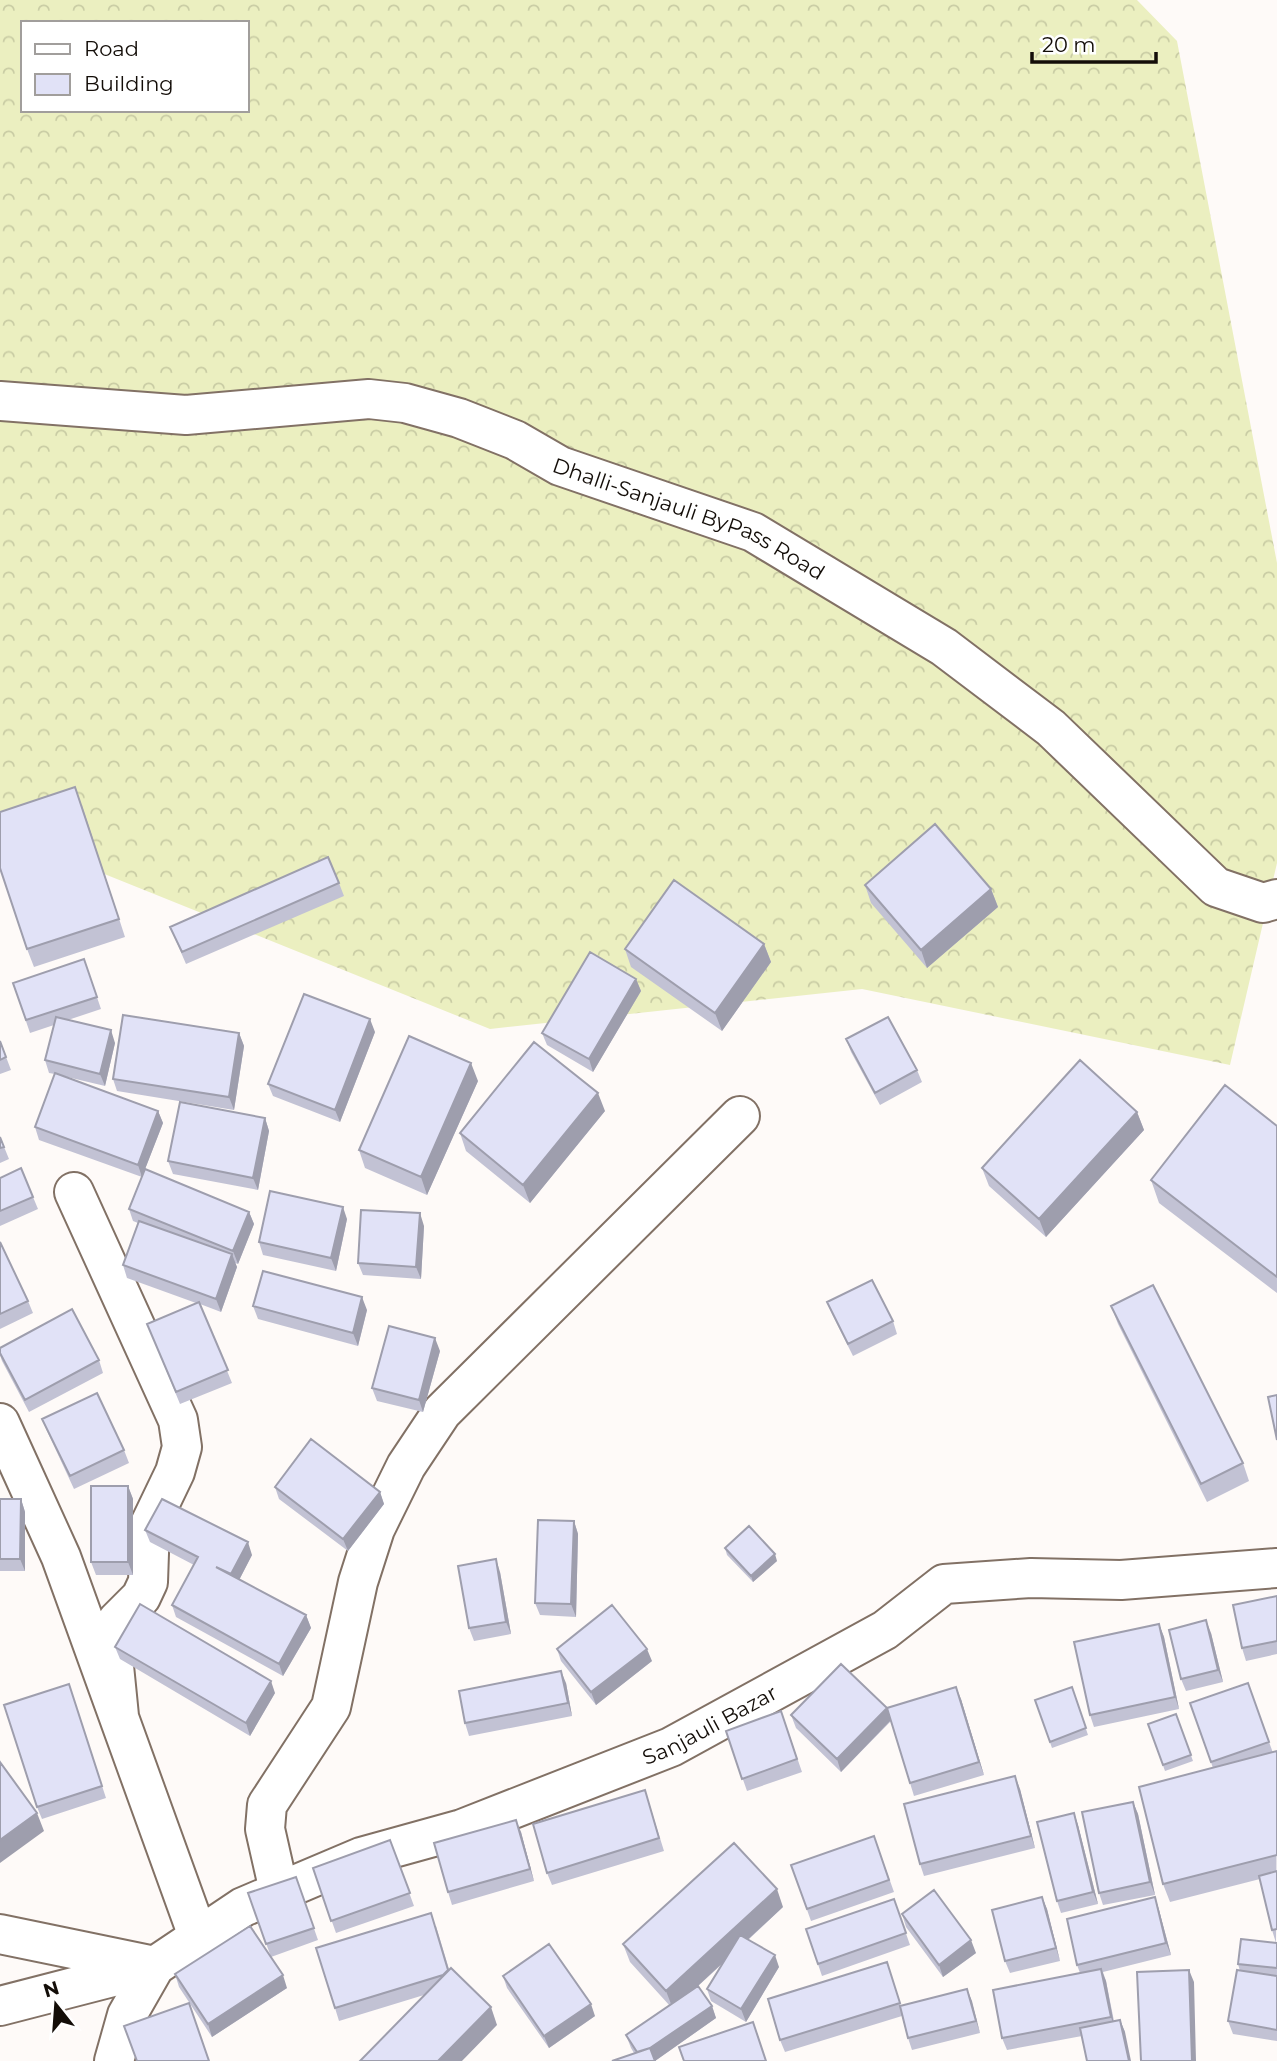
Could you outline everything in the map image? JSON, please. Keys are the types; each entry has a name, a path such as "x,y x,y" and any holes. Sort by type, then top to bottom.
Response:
{"main road":[{"name":"Dhalli-Sanjauli ByPass Road","path":"0,401 186,415 369,399 405,403 459,418 515,440 560,466 753,532 944,647 1051,728 1216,887 1263,903 1277,899"},
{"path":"279,1891 265,1829 267,1805 331,1707 358,1582 375,1529 406,1466 442,1412 740,1116"},
{"path":"74,1192 178,1420 182,1447 175,1472 150,1524 148,1582 141,1597 117,1621 111,1636 119,1716"},
{"path":"0,1423 61,1557 198,1936"},
{"name":"Sanjauli Bazar","path":"155,1966 243,1907 279,1891 361,1857 462,1829 671,1747 885,1630 944,1584 1031,1578 1121,1580 1277,1568"},
{"path":"0,1934 155,1966"},
{"path":"0,2006 155,1966"},
{"path":"114,2061 127,2015 155,1966"}],"green space":[{"path":"0,0 1137,0 1177,41 1277,563 1277,863 1230,1065 862,989 490,1029 0,832"}],"building":[{"path":"75,787 119,919 27,949 0,868 0,812"},
{"path":"935,824 991,889 921,950 865,885"},
{"path":"328,857 339,883 182,952 170,927"},
{"path":"674,880 764,944 715,1013 625,949"},
{"path":"590,952 636,979 589,1059 542,1033"},
{"path":"84,959 97,997 26,1020 13,983"},
{"path":"304,994 370,1019 335,1110 268,1084"},
{"path":"123,1015 239,1033 229,1097 113,1079"},
{"path":"56,1017 111,1030 100,1074 45,1060"},
{"path":"888,1017 917,1070 875,1093 846,1039"},
{"path":"409,1036 471,1063 421,1177 359,1150"},
{"path":"0,1041 6,1057 0,1060"},
{"path":"534,1042 598,1093 523,1185 460,1133"},
{"path":"1080,1060 1137,1112 1039,1219 982,1168"},
{"path":"55,1073 158,1111 138,1165 35,1127"},
{"path":"1225,1085 1277,1126 1277,1277 1151,1180"},
{"path":"180,1102 265,1118 253,1178 168,1161"},
{"path":"21,1168 33,1197 0,1211 0,1178"},
{"path":"145,1169 249,1212 233,1251 129,1209"},
{"path":"270,1191 343,1207 331,1258 259,1242"},
{"path":"361,1210 420,1213 416,1267 358,1263"},
{"path":"139,1221 232,1254 216,1299 123,1265"},
{"path":"0,1242 28,1301 0,1314"},
{"path":"263,1271 362,1297 353,1333 253,1306"},
{"path":"872,1280 893,1321 848,1344 827,1302"},
{"path":"1153,1285 1243,1463 1201,1484 1111,1306"},
{"path":"199,1302 228,1370 176,1392 147,1324"},
{"path":"72,1309 99,1360 25,1400 0,1353 0,1348"},
{"path":"389,1326 435,1338 419,1400 372,1388"},
{"path":"97,1393 124,1450 70,1476 42,1419"},
{"path":"1277,1395 1277,1440 1268,1397"},
{"path":"311,1439 380,1492 343,1539 275,1487"},
{"path":"91,1486 128,1486 128,1562 91,1562"},
{"path":"0,1499 21,1499 20,1559 0,1559"},
{"path":"162,1499 248,1542 231,1574 216,1567 306,1615 279,1664 172,1605 198,1557 145,1530"},
{"path":"538,1520 574,1521 571,1604 535,1603"},
{"path":"749,1526 775,1554 751,1576 725,1548"},
{"path":"496,1559 506,1622 469,1628 458,1566"},
{"path":"1277,1596 1277,1641 1242,1648 1233,1605"},
{"path":"140,1604 271,1681 246,1723 115,1647"},
{"path":"612,1605 647,1649 591,1692 557,1649"},
{"path":"1206,1620 1218,1670 1181,1679 1169,1630"},
{"path":"1159,1624 1175,1697 1090,1715 1074,1642"},
{"path":"841,1664 887,1708 837,1759 791,1715"},
{"path":"561,1671 568,1703 465,1723 459,1691"},
{"path":"1248,1683 1269,1742 1211,1762 1190,1703"},
{"path":"69,1684 102,1786 37,1807 4,1705"},
{"path":"956,1687 979,1762 910,1783 887,1708"},
{"path":"1072,1687 1086,1728 1050,1742 1035,1700"},
{"path":"781,1711 797,1759 742,1779 726,1731"},
{"path":"1176,1714 1191,1755 1163,1765 1148,1724"},
{"path":"1277,1751 1277,1855 1163,1884 1139,1787"},
{"path":"0,1762 37,1813 0,1840"},
{"path":"1015,1776 1031,1836 920,1864 904,1804"},
{"path":"645,1790 659,1838 547,1873 533,1824"},
{"path":"1133,1802 1150,1882 1099,1893 1082,1812"},
{"path":"1074,1813 1093,1892 1057,1901 1037,1822"},
{"path":"516,1820 530,1869 448,1892 434,1843"},
{"path":"874,1836 889,1880 807,1909 791,1865"},
{"path":"390,1840 410,1893 331,1921 313,1868"},
{"path":"734,1843 777,1889 666,1991 623,1944"},
{"path":"1277,1871 1277,1929 1272,1930 1259,1876"},
{"path":"296,1877 314,1928 266,1944 248,1893"},
{"path":"934,1890 971,1940 939,1965 902,1914"},
{"path":"1042,1897 1056,1948 1005,1961 992,1910"},
{"path":"1155,1897 1166,1943 1077,1965 1067,1919"},
{"path":"894,1899 906,1933 818,1964 806,1929"},
{"path":"431,1913 448,1970 443,1975 335,2008 316,1948"},
{"path":"250,1926 283,1975 208,2024 175,1974"},
{"path":"740,1935 775,1955 741,2009 707,1989"},
{"path":"1241,1939 1277,1943 1277,1968 1238,1964"},
{"path":"549,1944 591,2004 544,2036 503,1976"},
{"path":"887,1962 900,2003 780,2040 768,1999"},
{"path":"451,1968 491,2007 438,2061 360,2061"},
{"path":"1101,1969 1111,2017 1002,2038 993,1990"},
{"path":"1189,1970 1192,2061 1141,2061 1137,1972"},
{"path":"1237,1970 1277,1976 1277,2030 1228,2021"},
{"path":"698,1986 712,2006 650,2048 637,2052 626,2035"},
{"path":"967,1989 976,2021 908,2038 900,2006"},
{"path":"189,2003 209,2061 137,2061 124,2026"},
{"path":"1120,2020 1129,2061 1087,2061 1080,2028"},
{"path":"753,2022 766,2061 684,2061 679,2047"},
{"path":"650,2048 655,2061 612,2061"}]}
